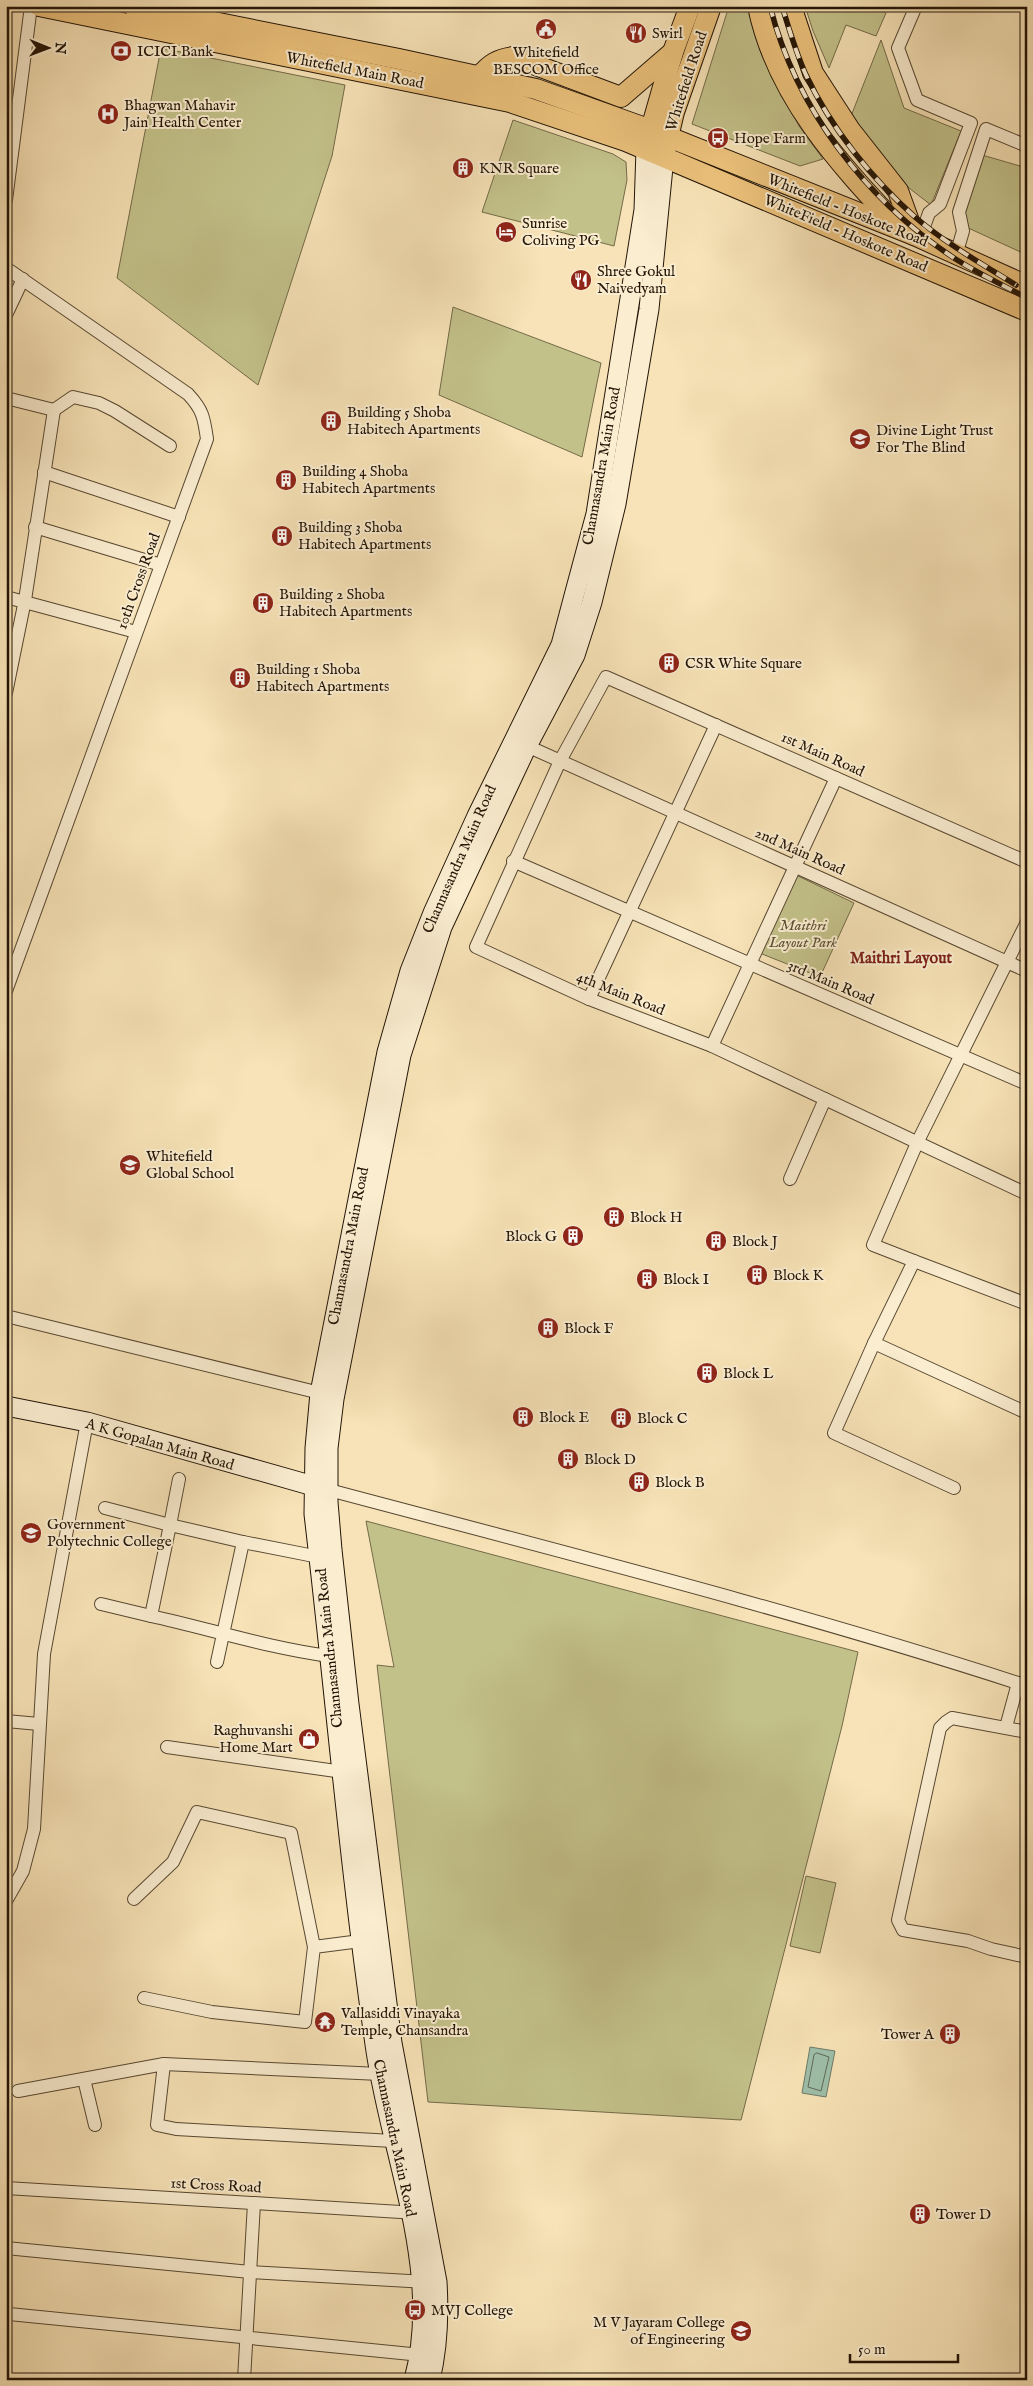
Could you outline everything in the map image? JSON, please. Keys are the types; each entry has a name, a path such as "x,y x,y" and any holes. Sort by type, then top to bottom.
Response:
{"main road":[{"name":"Whitefield Main Road","path":"39,6 510,102 657,143"},
{"name":"Whitefield Main Road","path":"133,6 156,8 177,15 536,89 657,143"},
{"name":"Whitefield Road","path":"657,143 673,52 690,6"},
{"name":"Whitefield Road","path":"657,143 711,6"},
{"path":"758,6 769,44 781,73 808,118 854,181 912,235"},
{"path":"791,6 813,73 850,130 898,191 912,235"},
{"path":"177,15 187,24 272,41"},
{"path":"480,76 494,62 514,57 621,97 673,52"},
{"name":"Whitefield - Hoskote Road","path":"657,143 912,235 1027,286"},
{"name":"WhiteField - Hoskote Road","path":"657,143 1027,310"},
{"name":"Channasandra Main Road","path":"430,2380 436,2355 439,2313 430,2282 392,2043 369,1940 343,1772 329,1656 319,1557 321,1488 320,1393 387,1052 410,971 527,746 568,650 596,514 644,210 657,143"},
{"name":"Channasandra Main Road","path":"418,2213 393,2141 380,2074 349,1704 332,1550 321,1488 334,1399 401,1055 442,927 448,898 476,816 568,650"},
{"name":"A K Gopalan Main Road","path":"6,1406 87,1422 321,1488"},
{"name":"Channasandra Main Road","path":"414,2380 421,2355 430,2282"}],"street":[{"path":"6,200 31,6"},
{"path":"916,6 898,48 917,100 1027,146"},
{"path":"912,235 929,213 940,204 971,123"},
{"path":"956,255 963,231 959,212 986,129"},
{"path":"940,204 959,212"},
{"name":"10th Cross Road","path":"6,268 188,394 199,406 204,418 207,439 9,971 6,991"},
{"path":"6,315 23,279"},
{"path":"6,693 25,600 54,410 73,397 99,403 170,446"},
{"path":"6,398 54,410"},
{"path":"44,472 179,517"},
{"path":"35,527 161,565"},
{"path":"6,596 136,632"},
{"name":"1st Main Road","path":"606,677 1027,862"},
{"name":"4th Main Road","path":"606,677 556,760 476,947 589,999 712,1046 1027,1194"},
{"path":"589,999 716,725"},
{"name":"2nd Main Road","path":"527,746 1027,971"},
{"path":"712,1046 836,778"},
{"name":"3rd Main Road","path":"513,861 1027,1084"},
{"path":"1027,922 917,1143 873,1245 1027,1304"},
{"path":"790,1179 825,1100"},
{"path":"914,1261 874,1343 834,1433 954,1488"},
{"path":"6,1316 320,1393"},
{"path":"874,1343 1027,1413"},
{"path":"6,1901 23,1871 34,1829 44,1654 87,1422"},
{"path":"151,1616 179,1479"},
{"path":"321,1488 700,1588 921,1652 1022,1685 1006,1727"},
{"path":"105,1508 243,1542 319,1557"},
{"path":"217,1662 243,1542"},
{"path":"101,1604 329,1656"},
{"path":"1027,1732 952,1718 940,1728 898,1920 903,1930 968,1941 991,1949 1027,1957"},
{"path":"6,1721 39,1724"},
{"path":"167,1747 343,1772"},
{"path":"134,1899 174,1862 197,1812 292,1833 314,1947 305,2022 212,2012 144,1998"},
{"path":"314,1947 369,1940"},
{"path":"164,2064 157,2125 176,2129 393,2141"},
{"path":"18,2091 164,2064 380,2074"},
{"path":"84,2079 95,2125"},
{"name":"1st Cross Road","path":"6,2188 418,2213"},
{"path":"244,2380 254,2203"},
{"path":"6,2248 250,2272 430,2282"},
{"path":"9,2314 421,2355"}],"green space":[{"path":"729,6 754,6 775,78 799,126 823,159 800,166 692,124"},
{"path":"805,6 868,6 886,13 876,36 846,25 829,68 813,31"},
{"path":"881,40 904,108 961,131 931,205 909,188 851,116"},
{"path":"161,48 345,85 332,156 258,385 117,278"},
{"path":"513,120 613,154 626,162 627,180 614,246 482,212"},
{"path":"982,155 1027,168 1027,255 966,227 963,205"},
{"path":"453,307 601,363 582,457 439,395"},
{"name":"Maithri Layout Park","path":"794,874 854,903 820,977 757,952"},
{"path":"366,1521 858,1652 842,1726 741,2120 428,2102 377,1665 394,1667"},
{"path":"806,1876 836,1883 820,1953 790,1946"}],"water":[{"path":"810,2047 835,2051 826,2097 802,2093"}],"railway":[{"path":"770,6 782,44 797,81 816,116 864,180 892,209 922,235 954,258 1027,298"},
{"path":"782,6 799,58 816,95 840,133 868,169 899,202 927,227 964,253 1016,285"}],"place":[{"name":"Whitefield BESCOM Office","path":"546,29"},
{"name":"Swirl","path":"636,33"},
{"name":"ICICI Bank","path":"121,51"},
{"name":"Bhagwan Mahavir Jain Health Center","path":"108,114"},
{"name":"Hope Farm","path":"718,138"},
{"name":"KNR Square","path":"463,168"},
{"name":"Sunrise Coliving PG","path":"506,232"},
{"name":"Shree Gokul Naivedyam","path":"581,280"},
{"name":"Building 5 Shoba Habitech Apartments","path":"331,421"},
{"name":"Divine Light Trust For The Blind","path":"860,439"},
{"name":"Building 4 Shoba Habitech Apartments","path":"286,480"},
{"name":"Building 3 Shoba Habitech Apartments","path":"282,536"},
{"name":"Building 2 Shoba Habitech Apartments","path":"263,603"},
{"name":"CSR White Square","path":"669,663"},
{"name":"Building 1 Shoba Habitech Apartments","path":"240,678"},
{"name":"Whitefield Global School","path":"130,1165"},
{"name":"Block H","path":"614,1217"},
{"name":"Block G","path":"573,1236"},
{"name":"Block J","path":"716,1241"},
{"name":"Block K","path":"757,1275"},
{"name":"Block I","path":"647,1279"},
{"name":"Block F","path":"548,1328"},
{"name":"Block L","path":"707,1373"},
{"name":"Block E","path":"523,1417"},
{"name":"Block C","path":"621,1418"},
{"name":"Block D","path":"568,1459"},
{"name":"Block B","path":"639,1482"},
{"name":"Government Polytechnic College","path":"31,1533"},
{"name":"Raghuvanshi Home Mart","path":"309,1739"},
{"name":"Vallasiddi Vinayaka Temple, Chansandra","path":"325,2022"},
{"name":"Tower A","path":"950,2034"},
{"name":"Tower D","path":"920,2214"},
{"name":"MVJ College","path":"415,2310"},
{"name":"M V Jayaram College of Engineering","path":"741,2331"}],"district":[{"name":"Maithri Layout","path":"901,957"}]}
